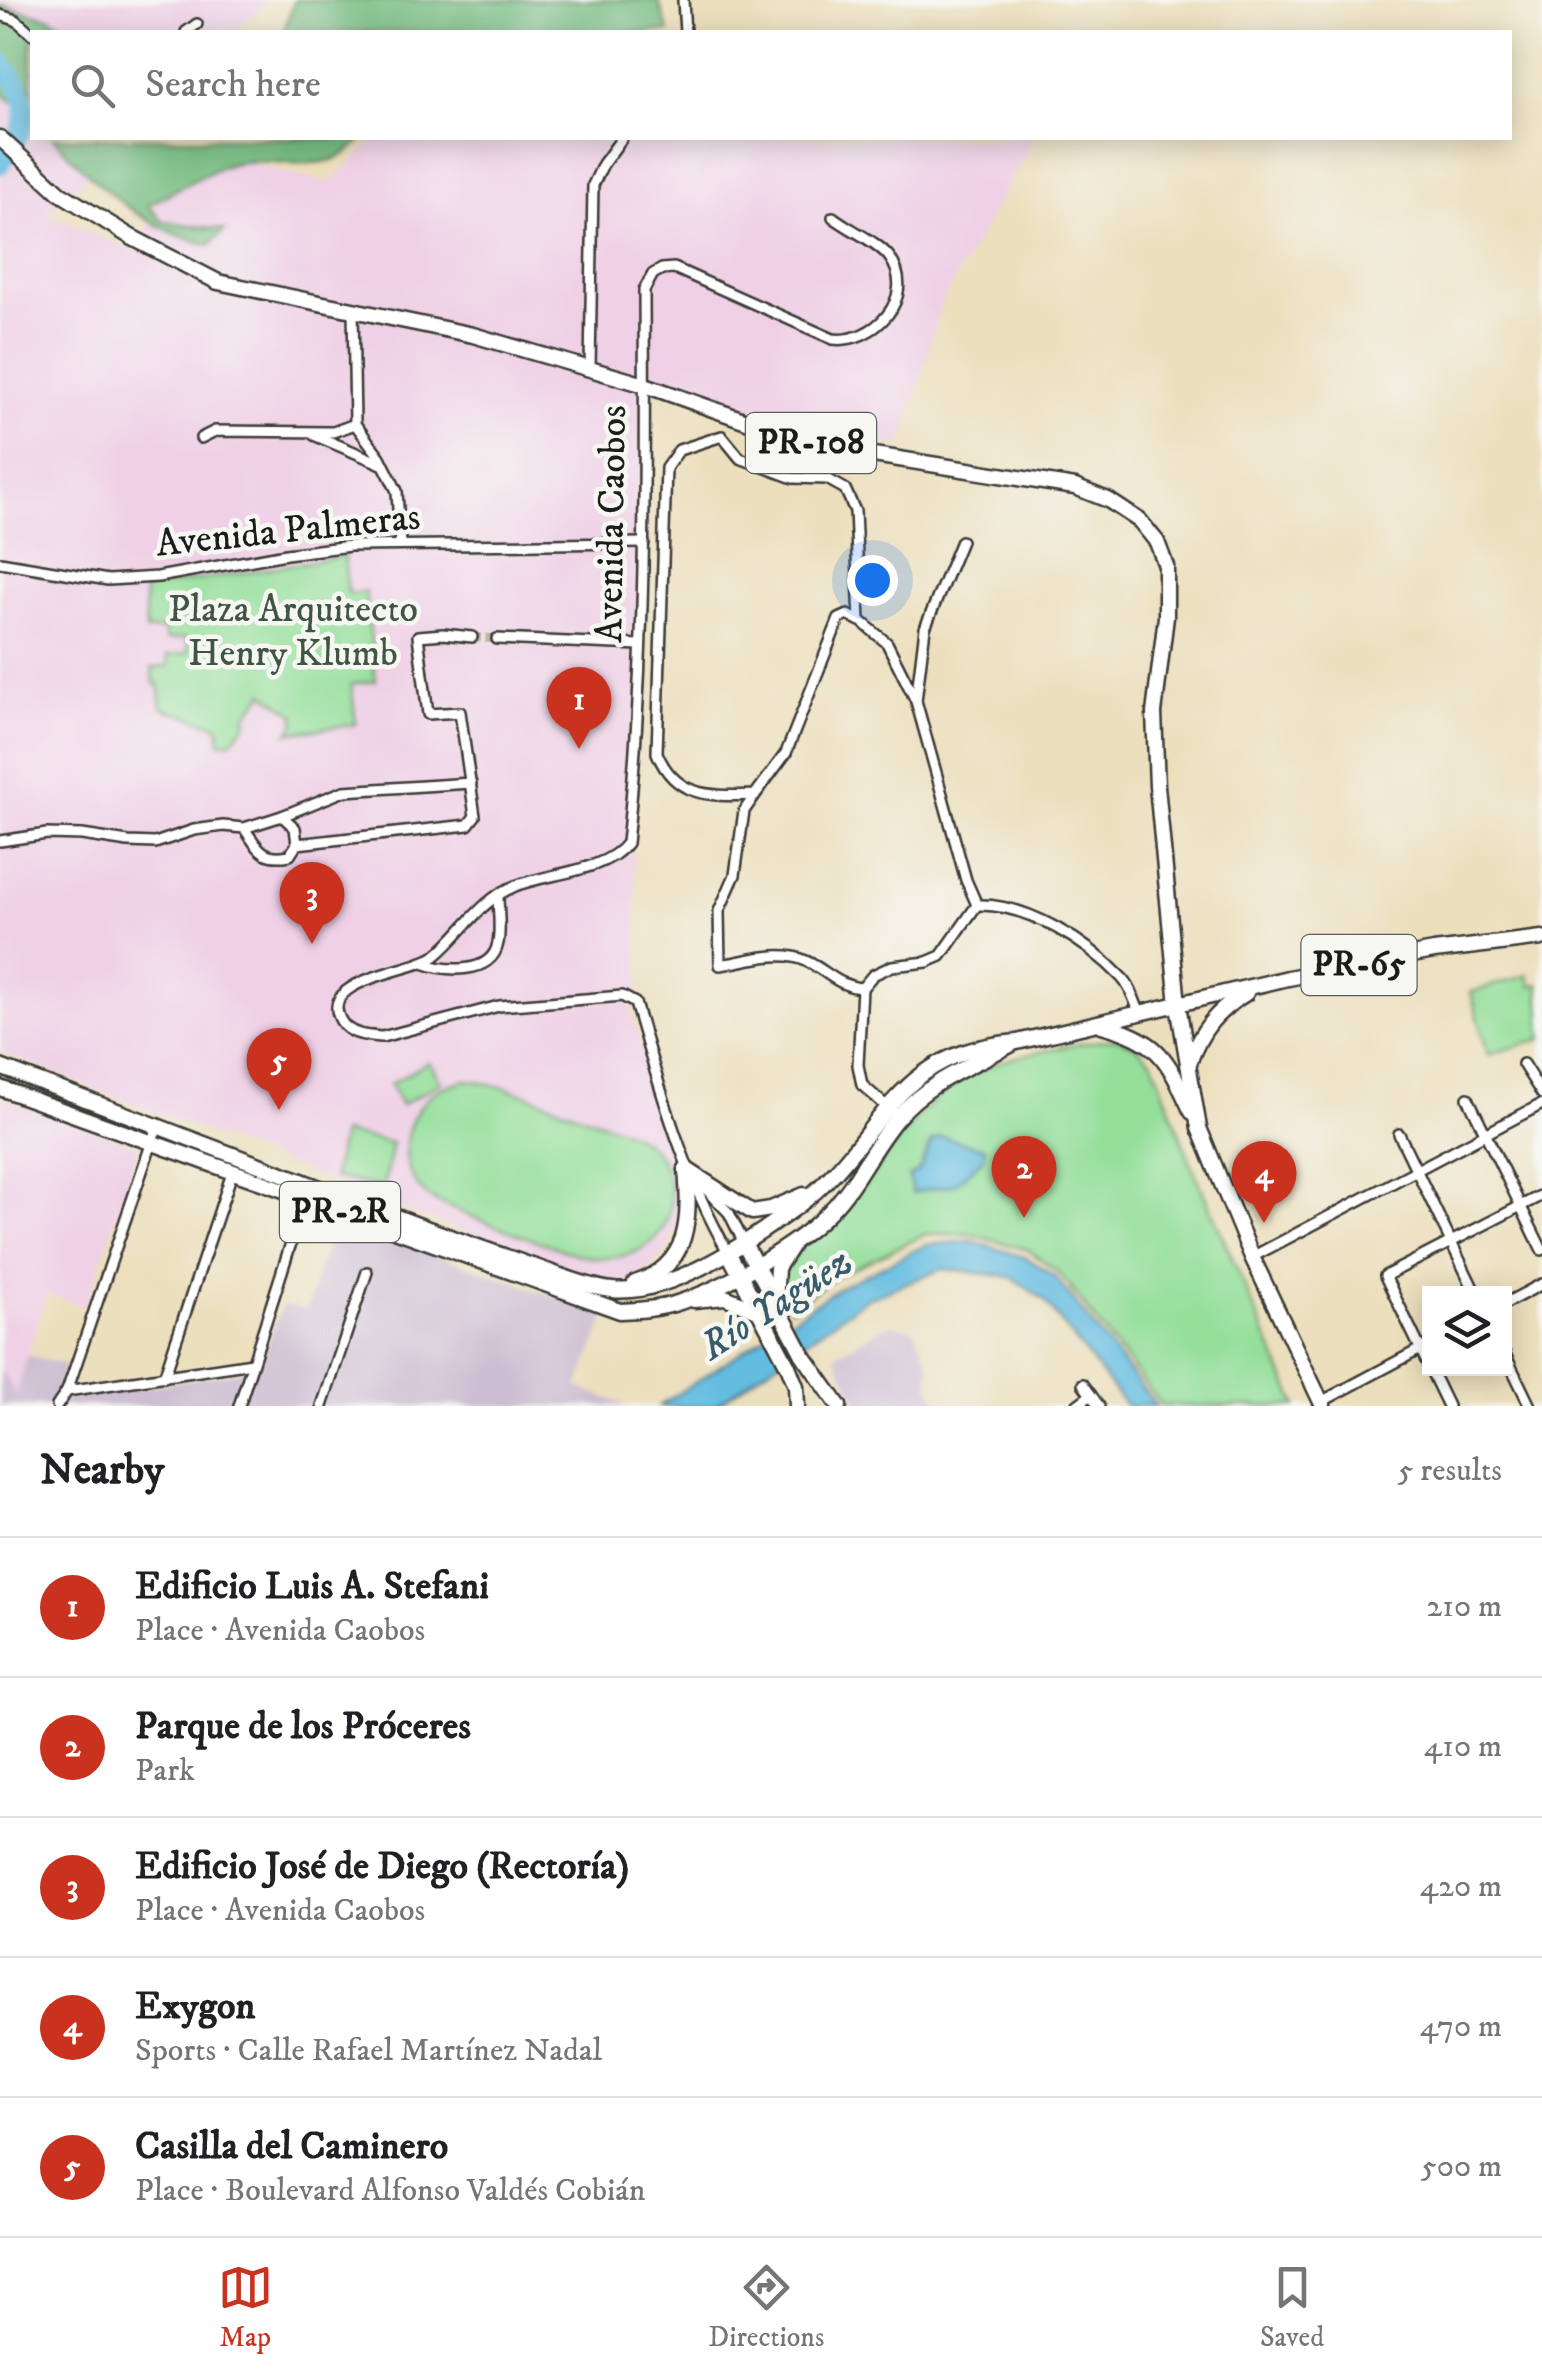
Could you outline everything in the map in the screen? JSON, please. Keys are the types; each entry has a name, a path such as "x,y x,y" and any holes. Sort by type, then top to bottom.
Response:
{"main road":[{"name":"PR-108","path":"0,138 60,193 116,228 218,282 473,336 590,368 817,446 1075,488 1108,500 1140,522 1157,542 1166,566 1166,617 1154,713 1157,786 1178,1004 1200,1128 1252,1257 1322,1404"},
{"name":"PR-65","path":"740,1274 829,1213 853,1184 904,1087 941,1061 984,1044 1017,1042 1258,985 1434,952 1542,938"},
{"path":"1188,1063 1210,1020 1224,1006 1258,985"},
{"path":"1096,1024 1134,1034 1156,1049 1172,1070 1200,1128"},
{"path":"0,1068 10,1082 52,1099 57,1109"},
{"name":"PR-2R","path":"0,1068 158,1124 442,1235 612,1290 646,1288 728,1252"},
{"name":"PR-2R","path":"0,1088 620,1311 684,1302 740,1274"},
{"name":"PR-65","path":"728,1252 817,1190 892,1112"},
{"path":"686,1169 752,1212 771,1209 817,1190"},
{"path":"612,1290 647,1280 668,1262 685,1238 690,1214 686,1169"},
{"path":"768,1308 778,1268 800,1236"},
{"path":"744,1243 796,1386 797,1406"},
{"path":"728,1252 740,1274 839,1406"},
{"path":"684,1302 725,1297 768,1308"}],"street":[{"path":"683,0 685,30"},
{"path":"0,15 16,20 30,32"},
{"path":"189,30 197,24"},
{"path":"590,368 593,186 602,164 620,140"},
{"name":"Avenida Caobos","path":"728,1252 686,1169 635,1003 622,996 499,1006 382,1038 348,1029 337,1008 342,994 361,980 422,963 435,955 498,895 516,886 610,859 627,843 644,543 644,290 653,274 662,268 688,273 833,338 852,341 878,327 897,298 900,283 890,256 833,217"},
{"path":"353,310 355,424 397,491 400,544"},
{"path":"202,438 214,431 333,432 355,424"},
{"path":"307,432 382,464"},
{"path":"755,795 721,796 684,788 666,774 658,753 666,468 678,450 722,436 740,458 793,478 827,480 845,489 855,510 860,621"},
{"path":"916,701 925,628 961,541"},
{"name":"Avenida Palmeras","path":"0,562 108,580 158,577 286,554 400,544 644,543"},
{"path":"862,988 848,988 804,959 793,957 720,965 719,911 736,876 744,811 786,753 840,619 848,615 887,643 916,701 966,880 978,906"},
{"path":"297,844 468,825 475,816 460,712 428,714 418,636 472,637"},
{"path":"497,639 640,645"},
{"path":"0,841 82,834 155,843 194,830 244,828 344,791 471,783"},
{"path":"244,828 261,852 274,858 290,855 297,844 296,828 282,816"},
{"path":"422,963 462,970 491,958 498,946 498,895"},
{"path":"892,1112 862,1084 858,1065 862,988 873,975 892,966 927,962 941,956 978,906 998,904 1060,929 1125,980 1140,1014"},
{"path":"1523,1064 1542,1094"},
{"path":"1468,1098 1542,1250"},
{"path":"1252,1257 1542,1104"},
{"path":"56,1406 67,1391 158,1124"},
{"path":"1398,1134 1472,1286"},
{"name":"Avenida Caobos","path":"686,1169 729,1213 744,1243"},
{"path":"164,1377 232,1172"},
{"path":"239,1406 310,1184"},
{"path":"1422,1342 1385,1276 1542,1195"},
{"path":"322,1406 367,1272"},
{"path":"1512,1300 1542,1284"},
{"path":"1322,1404 1422,1349"},
{"path":"67,1391 252,1363"},
{"path":"1512,1369 1530,1406"},
{"path":"1436,1376 1448,1406"},
{"path":"1082,1384 1099,1406"},
{"path":"1076,1406 1091,1395"}],"shaded area":[{"path":"0,0 268,0 237,30 30,30 30,140 124,140 47,214 138,253 176,146 331,183 374,140 1033,140 941,303 902,445 785,424 663,382 653,388 633,847 640,985 631,1009 671,1152 681,1212 667,1251 645,1272 615,1283 411,1213 0,1052"},
{"path":"0,1097 139,1146 86,1307 46,1294 16,1395 0,1369"},
{"path":"335,1219 607,1315 578,1387 627,1406 0,1406 0,1369 16,1394 28,1355 65,1365 56,1395 67,1400 259,1368 282,1305 306,1310"},
{"path":"889,1324 914,1330 930,1365 929,1383 938,1406 858,1406 835,1355"}],"green space":[{"path":"295,0 658,0 668,30 284,30"},
{"path":"0,7 51,18 70,30 30,30 30,114 0,92"},
{"path":"55,140 360,140 349,151 318,163 231,164 148,205 162,221 225,230 210,245 143,217 87,173"},
{"name":"Plaza Arquitecto Henry Klumb","path":"344,556 348,594 365,592 376,681 351,684 356,724 288,733 297,722 296,715 264,693 232,741 220,743 219,726 162,708 152,668 169,666 167,656 188,653 187,638 166,640 164,629 146,631 144,589"},
{"path":"1528,975 1531,986 1539,984 1542,1039 1488,1055 1471,992"},
{"path":"1119,1039 1137,1047 1153,1062 1193,1169 1297,1406 1162,1406 1059,1273 1028,1250 970,1234 926,1234 839,1275 790,1309 782,1282 786,1265 846,1206 906,1130 939,1097 997,1063 1050,1049"},
{"path":"429,1062 441,1082 401,1105 390,1084"},
{"path":"466,1080 528,1095 645,1142 660,1158 668,1179 669,1215 662,1229 640,1250 624,1256 589,1257 455,1210 426,1195 409,1169 406,1140 410,1125 426,1100 441,1088"},
{"path":"342,1133 392,1143 383,1188 333,1177"}],"water":[{"path":"942,1137 985,1148 984,1158 955,1184 912,1193 909,1177 919,1170 932,1141"},
{"path":"971,1241 1027,1258 1055,1277 1156,1406 1126,1406 1044,1300 1011,1277 943,1269 867,1298 714,1406 659,1406 840,1287 926,1245"}],"waterway":[{"path":"0,61 19,88 25,112 18,136 0,164"}],"tunnel":[{"path":"472,637 497,639"}],"place":[{"name":"Edificio Luis A. Stefani","path":"579,749"},
{"name":"Edificio José de Diego (Rectoría)","path":"312,944"},
{"name":"Casilla del Caminero","path":"279,1110"},
{"name":"Parque de los Próceres","path":"1024,1218"},
{"name":"Exygon","path":"1264,1223"}],"water label":[{"name":"Río Yagüez","path":"777,1305"}]}
